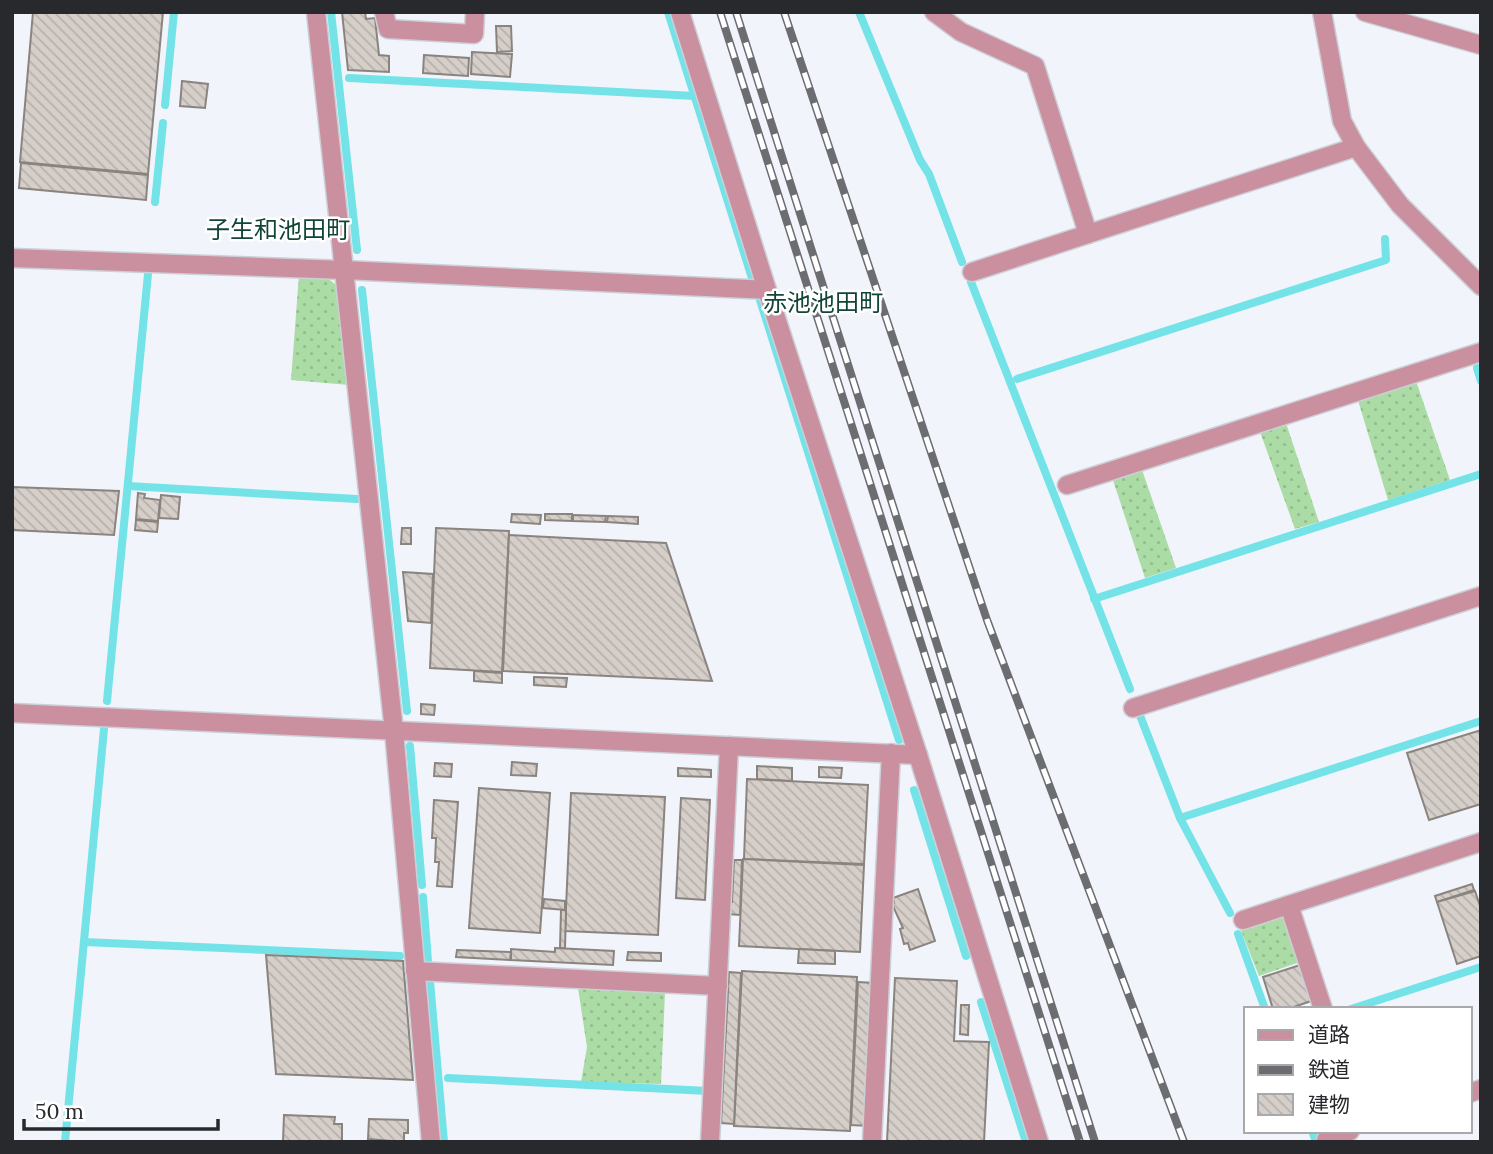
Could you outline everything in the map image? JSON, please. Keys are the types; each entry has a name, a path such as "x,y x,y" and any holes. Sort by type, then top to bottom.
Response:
{"street":[{"path":"316,12 394,730 431,1142"},
{"path":"384,12 388,29 474,34 475,12"},
{"path":"680,12 1039,1142"},
{"path":"934,12 961,32 1035,66 1088,234"},
{"path":"1322,12 1342,121 1356,148 1400,205 1481,286"},
{"path":"1365,12 1481,45"},
{"path":"972,272 1356,148"},
{"path":"12,258 767,290"},
{"path":"1067,485 1481,352"},
{"path":"1133,709 1481,596"},
{"path":"12,713 918,755"},
{"path":"710,1142 729,746"},
{"path":"872,1142 891,753"},
{"path":"1243,919 1481,842"},
{"path":"1289,905 1322,1007"},
{"path":"415,971 718,986"},
{"path":"1325,1139 1344,1133"}],"green space":[{"path":"299,275 327,279 340,290 349,385 291,380"},
{"path":"1415,378 1450,480 1388,500 1357,397"},
{"path":"1285,420 1319,522 1295,529 1259,429"},
{"path":"1141,467 1176,568 1145,578 1112,477"},
{"path":"1287,912 1303,961 1259,976 1240,928"},
{"path":"578,988 665,992 661,1084 581,1082 587,1047"}],"building":[{"path":"33,12 163,12 148,174 20,162"},
{"path":"342,12 365,12 366,19 375,18 379,55 389,56 389,72 348,70"},
{"path":"496,26 511,26 512,51 497,52"},
{"path":"472,52 512,54 510,77 471,74"},
{"path":"424,55 469,58 468,76 423,73"},
{"path":"182,81 208,84 205,108 180,106"},
{"path":"21,163 148,175 146,200 19,188"},
{"path":"12,487 119,491 114,535 12,530"},
{"path":"138,493 145,494 144,498 160,500 158,521 136,519"},
{"path":"161,495 180,497 178,519 159,518"},
{"path":"512,514 541,515 540,524 511,522"},
{"path":"545,514 572,514 572,521 545,520"},
{"path":"573,515 606,516 605,522 573,521"},
{"path":"608,516 638,517 638,524 607,522"},
{"path":"136,520 158,522 157,532 135,530"},
{"path":"402,528 411,528 411,544 401,544"},
{"path":"436,528 509,531 502,672 430,668"},
{"path":"509,535 666,543 712,681 503,671"},
{"path":"403,572 433,574 431,623 408,621"},
{"path":"474,671 502,673 502,683 474,681"},
{"path":"534,677 567,678 566,687 534,685"},
{"path":"421,704 435,705 434,715 421,714"},
{"path":"1481,730 1481,804 1429,820 1407,753"},
{"path":"512,762 537,764 536,776 511,775"},
{"path":"435,763 452,764 451,777 434,776"},
{"path":"757,766 792,768 792,781 757,779"},
{"path":"819,767 842,768 841,778 819,777"},
{"path":"678,768 711,770 711,777 678,776"},
{"path":"747,779 868,785 864,864 744,859"},
{"path":"479,788 550,793 540,933 469,928"},
{"path":"571,793 665,797 658,935 565,931"},
{"path":"681,798 710,800 705,900 676,898"},
{"path":"434,800 458,802 452,887 437,886 439,862 435,862 436,838 432,838"},
{"path":"743,859 864,865 860,952 739,946"},
{"path":"734,860 742,860 740,915 728,914 729,902 732,902"},
{"path":"1472,884 1474,890 1437,902 1435,896"},
{"path":"918,889 935,941 910,950 908,943 904,944 900,929 903,928 892,904 893,898"},
{"path":"1475,891 1481,909 1481,956 1457,964 1437,902"},
{"path":"544,899 565,901 565,910 543,908"},
{"path":"561,910 566,910 565,948 560,948"},
{"path":"555,948 614,951 613,965 511,960 511,949 555,952"},
{"path":"799,949 835,951 835,964 798,963"},
{"path":"457,950 511,952 510,960 456,957"},
{"path":"628,952 661,953 661,961 627,960"},
{"path":"266,955 403,961 413,1080 276,1074"},
{"path":"1300,965 1311,1001 1294,1007 1272,1007 1263,977"},
{"path":"742,971 857,977 850,1131 734,1126"},
{"path":"729,972 741,973 734,1124 721,1123"},
{"path":"895,978 957,981 954,1041 989,1042 984,1142 887,1142"},
{"path":"858,982 875,983 868,1126 851,1125"},
{"path":"961,1005 969,1005 968,1035 960,1034"},
{"path":"284,1115 335,1117 334,1124 342,1124 342,1142 283,1142"},
{"path":"369,1119 408,1120 408,1133 404,1133 404,1142 368,1139"}],"waterway":[{"path":"165,105 174,12"},
{"path":"331,12 357,250"},
{"path":"668,12 752,278"},
{"path":"859,12 920,160 929,174 962,262"},
{"path":"349,78 695,96"},
{"path":"155,202 163,123"},
{"path":"1017,379 1386,260 1385,239"},
{"path":"107,701 148,274"},
{"path":"971,282 1130,689"},
{"path":"362,290 407,711"},
{"path":"760,300 899,740"},
{"path":"1477,368 1481,381"},
{"path":"1094,599 1481,474"},
{"path":"128,486 357,499"},
{"path":"1139,713 1180,818 1230,913"},
{"path":"1180,818 1481,721"},
{"path":"65,1142 104,729"},
{"path":"410,746 422,885"},
{"path":"914,790 966,956"},
{"path":"423,897 428,961"},
{"path":"1238,934 1264,1007"},
{"path":"84,942 400,956"},
{"path":"1357,1007 1481,967"},
{"path":"430,981 444,1142"},
{"path":"981,1002 1026,1142"},
{"path":"448,1078 708,1091"},
{"path":"1313,1133 1316,1142"}],"railway":[{"path":"720,12 1080,1142"},
{"path":"736,12 1095,1142"},
{"path":"784,12 987,620 1184,1142"}],"district":[{"name":"子生和池田町","path":"278,230"},
{"name":"赤池池田町","path":"823,303"}]}
